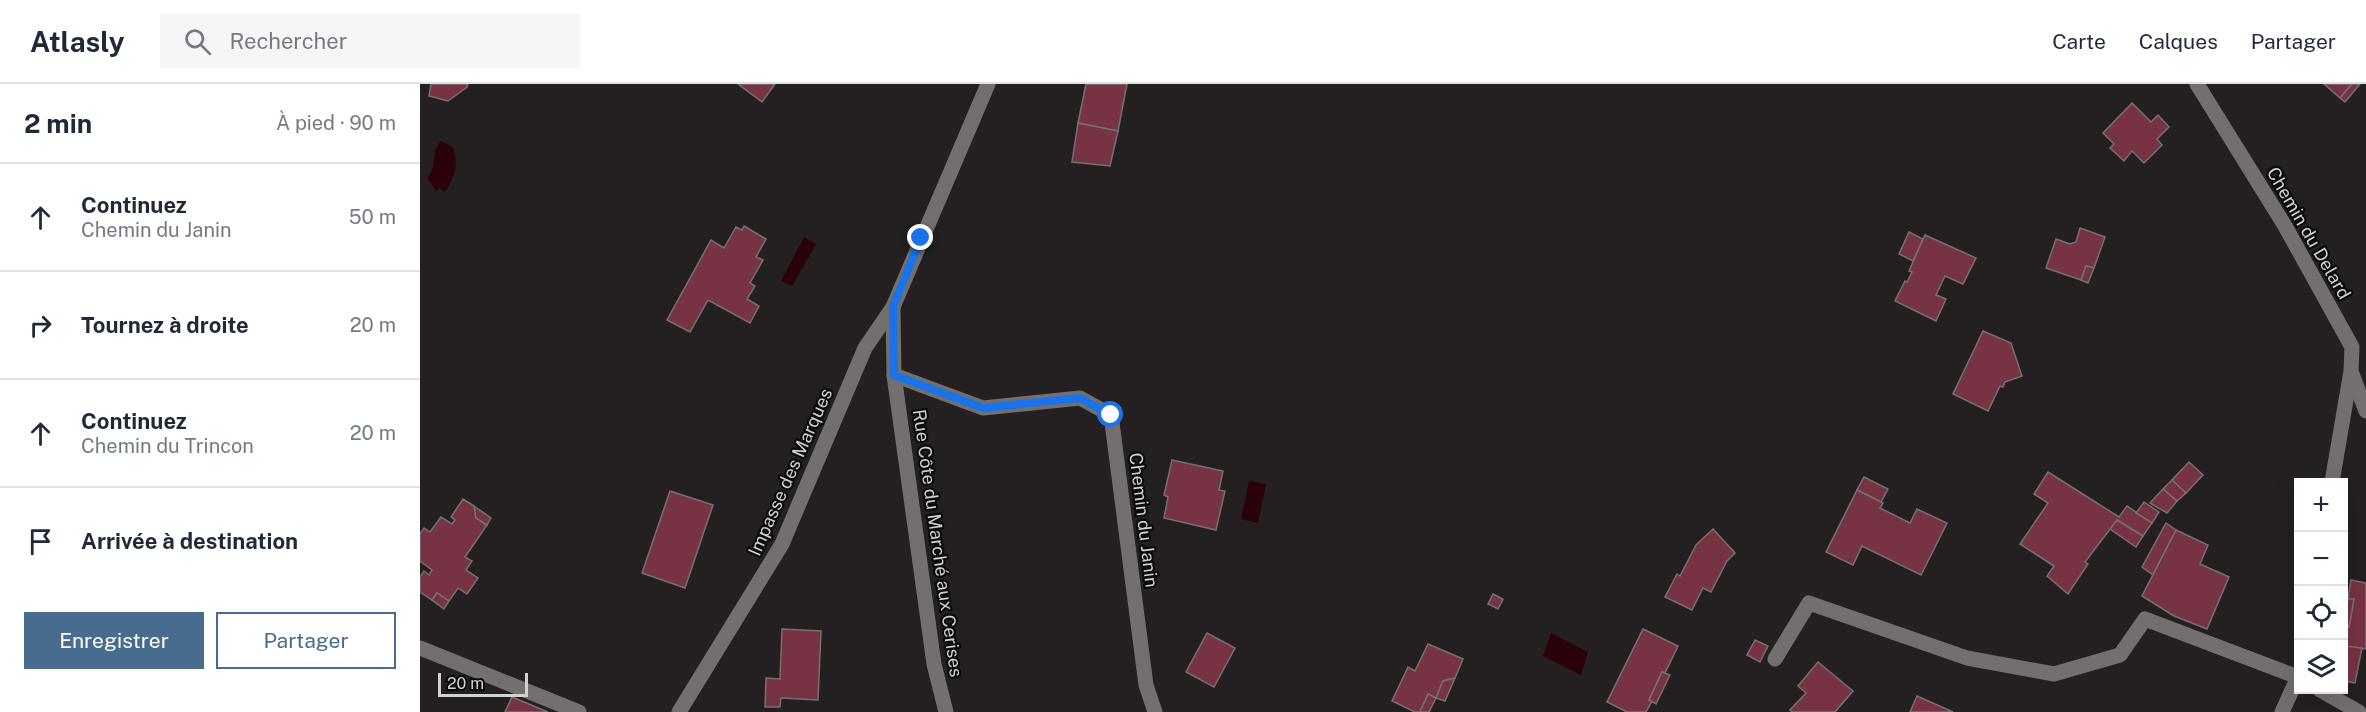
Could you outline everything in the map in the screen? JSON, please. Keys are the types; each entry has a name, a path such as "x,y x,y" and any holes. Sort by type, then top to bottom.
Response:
{"street":[{"path":"893,307 988,84"},
{"name":"Chemin du Delard","path":"2198,84 2285,226 2352,347 2351,371 2333,478"},
{"name":"Rue Côte du Marché aux Cerises","path":"893,307 894,375 934,664 946,712"},
{"name":"Impasse des Marques","path":"679,712 782,544 865,348 893,307"},
{"path":"2351,371 2366,411"},
{"name":"Chemin du Janin","path":"894,375 983,408 1080,398 1111,415 1146,685 1155,712"},
{"path":"1775,659 1809,603 1967,658 2054,674 2121,655 2145,619 2294,675"},
{"path":"420,648 579,712"},
{"path":"2282,712 2294,686"},
{"path":"2326,694 2359,712"}],"shaded area":[{"path":"441,141 453,147 456,160 454,175 445,192 439,188 436,191 427,178 433,168 435,151"},
{"path":"804,237 816,244 792,286 781,281"},
{"path":"1249,481 1266,484 1258,523 1241,519"},
{"path":"1551,633 1588,652 1581,675 1543,656"}],"building":[{"path":"431,84 468,84 448,101 429,96"},
{"path":"738,84 775,84 762,102"},
{"path":"1086,84 1127,84 1118,131 1078,123"},
{"path":"2324,84 2352,84 2340,98"},
{"path":"2352,84 2360,84 2345,102 2340,98"},
{"path":"2132,103 2151,122 2158,115 2169,127 2157,139 2162,145 2144,163 2132,151 2124,161 2110,148 2114,144 2103,133"},
{"path":"1078,123 1118,131 1110,166 1072,162"},
{"path":"744,226 766,239 756,257 763,260 750,283 755,286 747,299 759,306 750,323 708,300 690,332 667,320 711,240 724,248 736,227 742,230"},
{"path":"2080,228 2105,237 2094,268 2086,266 2081,280 2046,268 2056,239 2070,244 2076,242"},
{"path":"1909,232 1923,239 1913,261 1899,254"},
{"path":"1925,235 1976,258 1963,284 1945,276 1936,295 1946,299 1936,321 1895,301 1912,272 1909,271"},
{"path":"2086,266 2094,268 2088,283 2081,280"},
{"path":"1983,331 2011,343 2022,376 2005,382 2003,387 2000,386 1988,411 1953,394"},
{"path":"1172,460 1223,471 1219,490 1225,491 1216,530 1164,518 1168,497 1164,495"},
{"path":"2189,462 2203,475 2186,493 2172,480"},
{"path":"2048,472 2119,517 2127,506 2152,523 2143,536 2117,520 2085,562 2088,564 2068,594 2047,576 2054,566 2020,544 2048,503 2034,494"},
{"path":"1864,477 1888,489 1881,502 1857,490"},
{"path":"2172,480 2186,493 2177,501 2163,489"},
{"path":"2163,489 2177,501 2167,513 2150,503"},
{"path":"1857,490 1883,503 1880,508 1910,523 1917,509 1947,523 1921,575 1862,546 1853,565 1826,552"},
{"path":"670,491 713,505 685,588 642,573"},
{"path":"463,499 474,506 476,518 487,525 465,557 472,561 466,570 478,578 467,594 458,588 449,601 437,593 432,600 420,592 420,577 424,571 429,575 432,570 420,561 420,534 424,528 430,532 441,517 452,524 455,520 451,517"},
{"path":"2144,502 2159,512 2152,523 2136,513"},
{"path":"474,506 491,518 487,525 476,518"},
{"path":"2117,520 2143,536 2136,547 2110,529"},
{"path":"2166,523 2176,530 2153,575 2142,567"},
{"path":"1713,529 1735,553 1727,561 1711,592 1703,588 1692,610 1665,597 1677,574 1680,576 1696,545"},
{"path":"2176,530 2208,545 2200,564 2229,577 2207,629 2174,616 2142,596"},
{"path":"2351,580 2366,583 2366,649 2348,647 2348,627 2354,599 2348,599"},
{"path":"437,593 449,601 444,609 432,600"},
{"path":"1493,594 1503,599 1498,609 1488,604"},
{"path":"2348,599 2354,599 2349,627"},
{"path":"782,629 821,631 818,700 781,698 780,707 765,707 766,678 780,679"},
{"path":"1643,629 1678,646 1665,673 1662,672 1646,712 1627,712 1607,702"},
{"path":"1207,633 1235,648 1214,687 1186,672"},
{"path":"1755,640 1768,646 1760,662 1747,655"},
{"path":"1428,644 1463,659 1455,678 1443,681 1436,698 1428,694 1420,712 1415,712 1392,701 1408,667 1415,671"},
{"path":"2348,646 2362,648 2355,683 2348,682"},
{"path":"1818,662 1853,691 1835,712 1792,712 1790,710 1806,693 1798,686"},
{"path":"1662,672 1670,675 1656,704 1649,700"},
{"path":"1455,678 1445,701 1436,698 1443,681"},
{"path":"1428,694 1436,698 1429,712 1420,712"},
{"path":"1917,696 1953,712 1910,712"},
{"path":"512,697 548,712 505,712"}],"route":[{"path":"921,238 893,307 894,375 983,408 1080,398 1111,415"}]}
